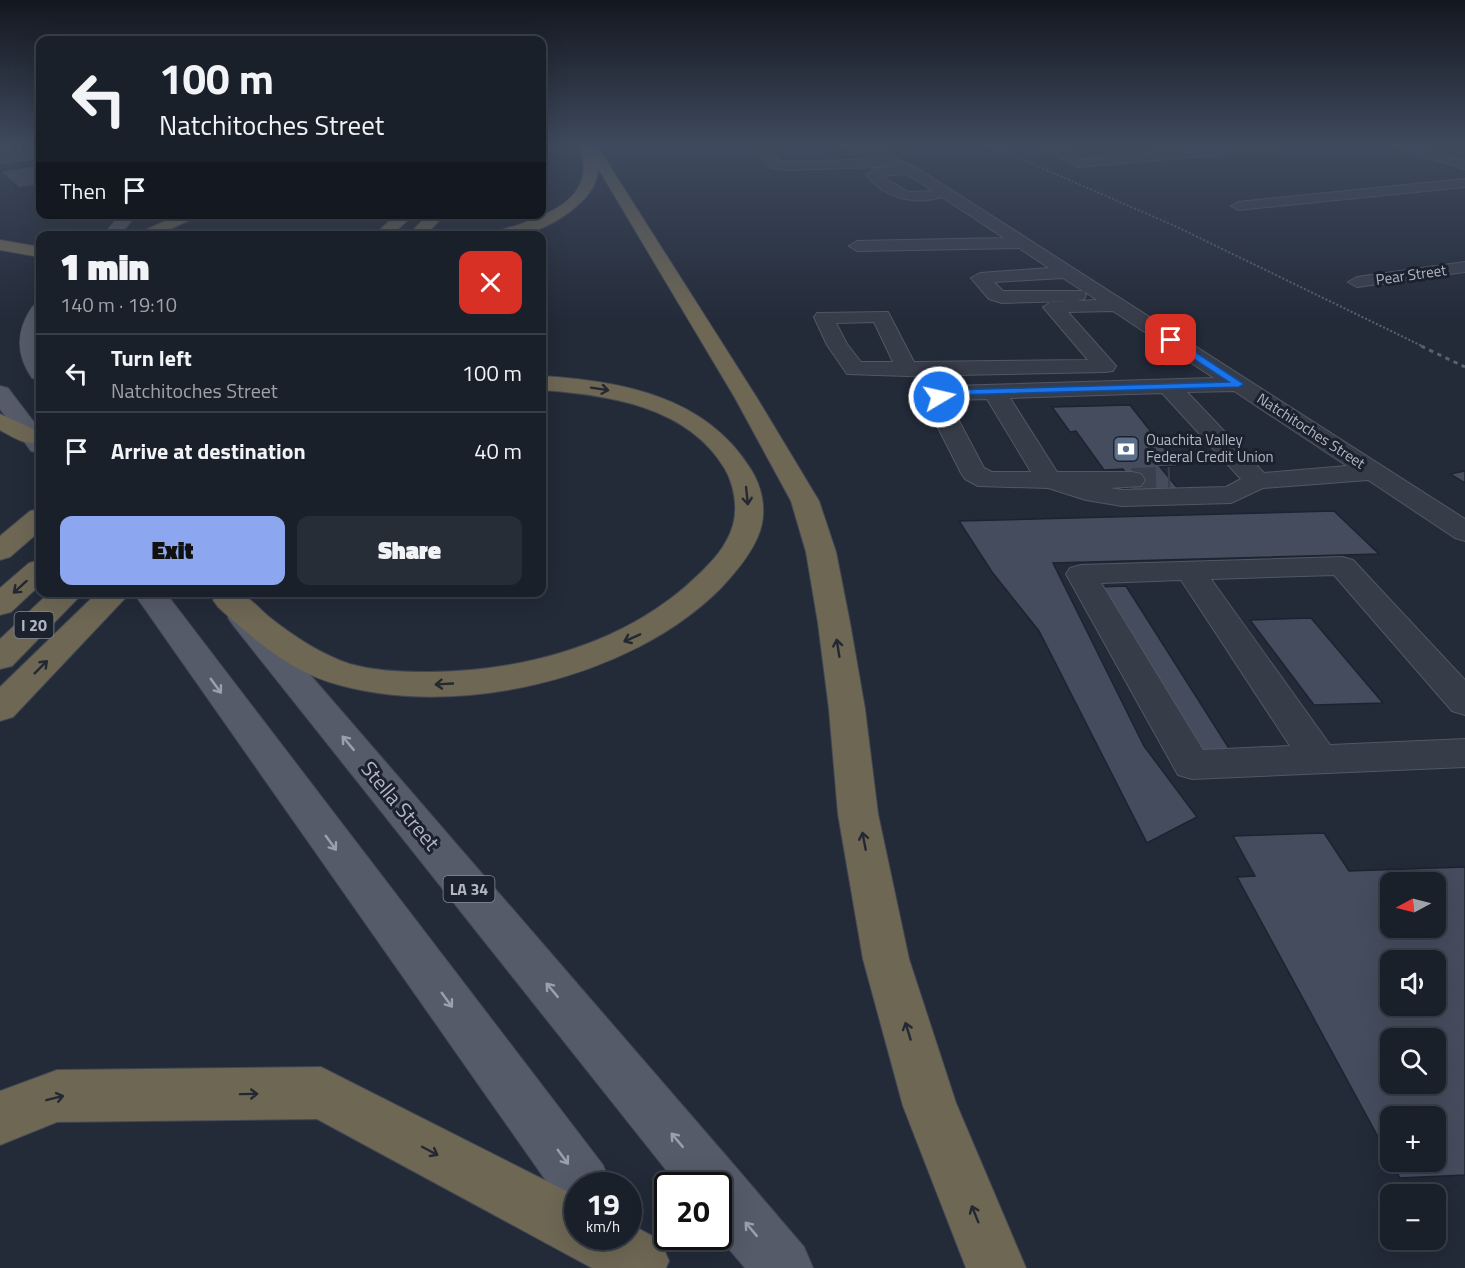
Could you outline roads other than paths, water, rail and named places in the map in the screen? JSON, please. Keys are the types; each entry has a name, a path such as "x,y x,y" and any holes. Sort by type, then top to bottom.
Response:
{"highway":[{"path":"546,218 568,205"},
{"path":"627,205 746,398 805,501 821,552 832,613 847,709 858,814 886,959 930,1106 996,1268"},
{"path":"153,231 183,219"},
{"path":"386,231 402,219"},
{"path":"423,231 443,219"},
{"path":"517,231 544,219"},
{"path":"0,245 36,251"},
{"path":"228,597 272,638 320,667 359,678 418,686 511,676 581,659 638,635 681,609 710,583 734,553 748,522 748,490 736,462 720,441 672,411 616,392 546,383"},
{"path":"0,421 36,442"},
{"path":"0,544 36,521"},
{"path":"0,551 36,521"},
{"name":"I 20","path":"0,605 36,573"},
{"name":"I 20","path":"0,658 64,597"},
{"path":"0,708 111,597"},
{"path":"0,1118 57,1096 321,1093 564,1221"}],"main road":[{"path":"115,231 125,219"},
{"path":"36,322 29,342 32,364 36,368"},
{"path":"0,393 36,442"},
{"path":"152,597 573,1172"},
{"name":"Stella Street","path":"228,597 703,1172"},
{"path":"732,1207 783,1268"}],"street":[{"name":"Natchitoches Street","path":"965,205 1465,532"},
{"path":"1238,206 1246,205"},
{"path":"857,246 1024,243"},
{"name":"Pear Street","path":"1357,282 1465,267"},
{"path":"1068,272 980,278 996,295 1002,297 1099,292"},
{"path":"1028,274 1052,295"},
{"path":"1105,366 1053,307 1118,305"},
{"path":"1170,375 1206,363"},
{"path":"907,369 1128,365"},
{"path":"1170,375 1257,482"},
{"path":"1132,480 987,480 974,473 938,404 939,397 953,393 1170,375 1239,384"},
{"path":"994,391 1048,479 1086,492 1122,498 1230,495 1257,482 1372,472"},
{"path":"1170,479 1189,479 1230,495"},
{"path":"1465,702 1342,566 1081,574 1192,765 1465,753"},
{"path":"1190,571 1319,759"}],"tunnel":[{"path":"1132,480 1170,479"}],"railway":[{"path":"1127,205 1175,226 1424,347"},
{"path":"1421,346 1465,367"}],"place":[{"name":"Ouachita Valley Federal Credit Union","path":"1126,449"}]}
